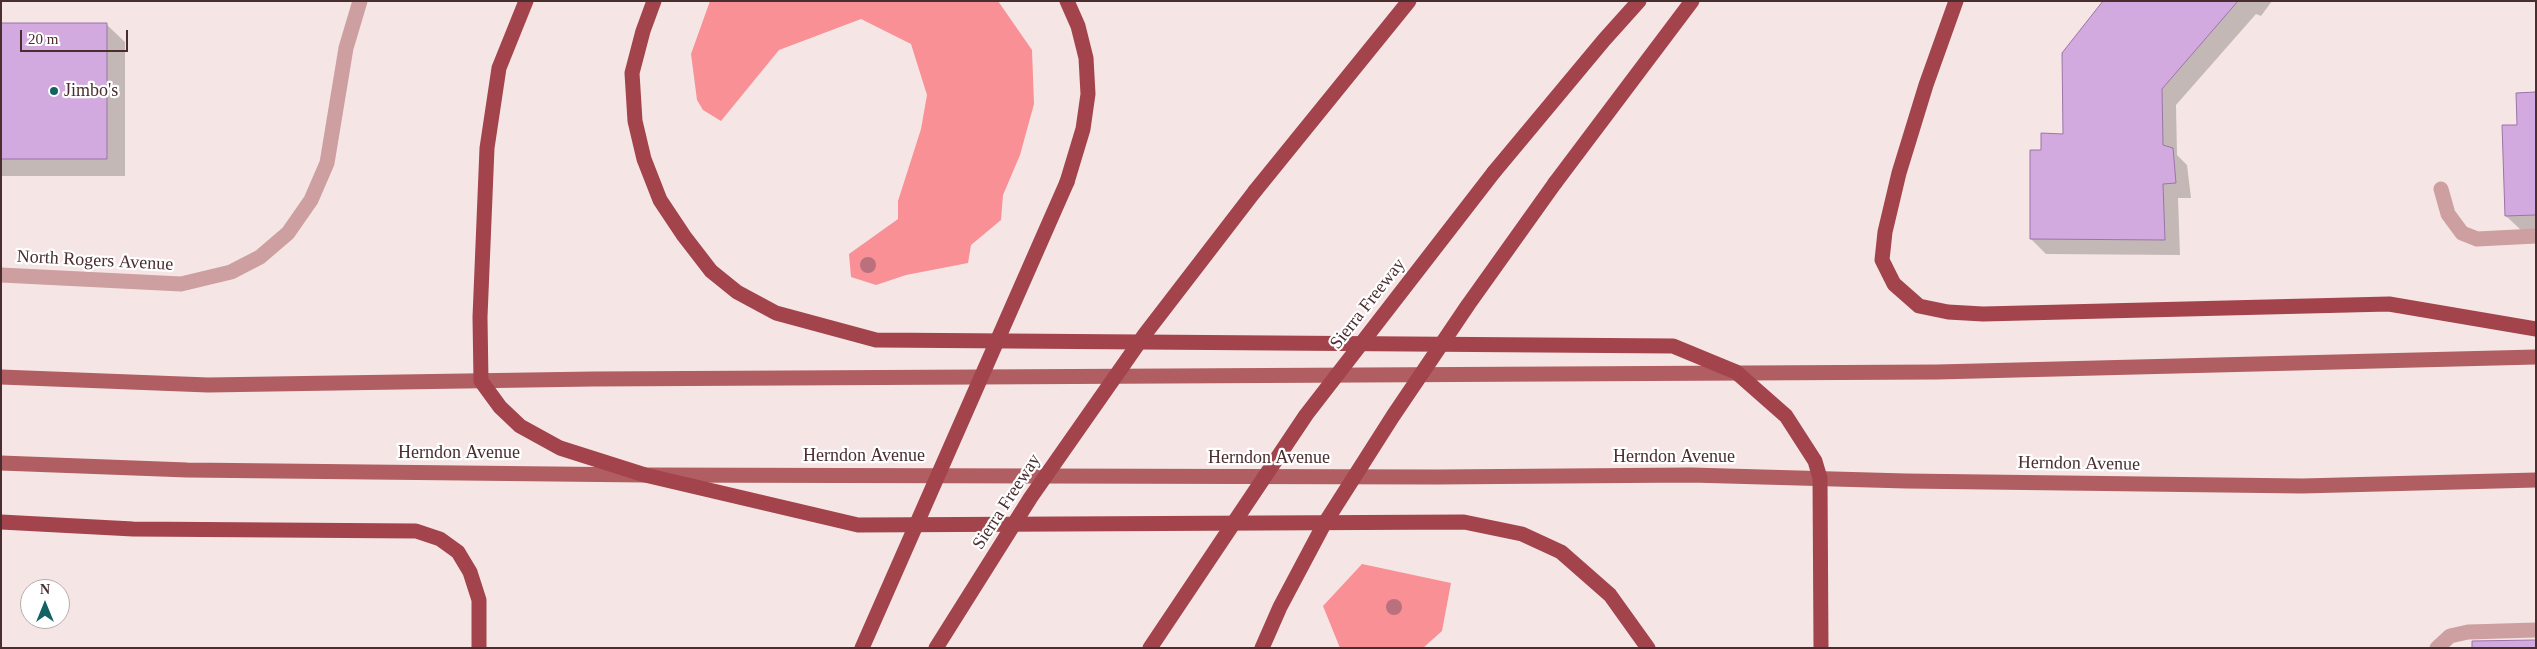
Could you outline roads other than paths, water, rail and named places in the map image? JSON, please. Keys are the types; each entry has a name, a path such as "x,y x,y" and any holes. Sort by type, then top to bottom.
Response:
{"highway":[{"path":"526,1 498,68 487,148 480,318 481,380 500,407 520,426 560,448 645,475 858,525 1464,522 1522,534 1561,552 1610,595 1648,648"},
{"path":"654,1 642,31 632,73 635,121 644,159 660,200 684,236 711,271 737,292 776,313 876,340 1673,346 1736,372 1786,416 1807,445 1815,461 1820,478 1821,648"},
{"path":"862,648 1067,182 1083,129 1088,94 1086,58 1078,26 1067,1"},
{"name":"Sierra Freeway","path":"936,648 1031,497 1145,334 1255,191 1409,1"},
{"name":"Sierra Freeway","path":"1150,648 1306,415 1494,172 1639,1"},
{"path":"1262,648 1280,607 1323,526 1457,321 1555,183 1692,1"},
{"path":"1956,1 1923,94 1899,173 1884,232 1882,260 1894,284 1919,306 1948,312 1983,314 2389,304 2536,329"},
{"path":"1,522 132,529 416,531 440,540 458,552 470,572 479,600 479,648"}],"main road":[{"path":"1,377 208,385 481,380 1937,372 2536,357"},
{"name":"Herndon Avenue","path":"1,463 187,470 645,475 1437,477 1691,475 2302,486 2536,480"}],"street":[{"name":"North Rogers Avenue","path":"1,275 181,284 231,272 260,257 288,233 311,200 327,163 346,48 360,1"},
{"path":"2442,190 2448,214 2462,233 2477,240 2536,236"},
{"path":"2437,648 2450,636 2468,632 2536,630"}],"place":[{"name":"Jimbo's","path":"54,91"}]}
